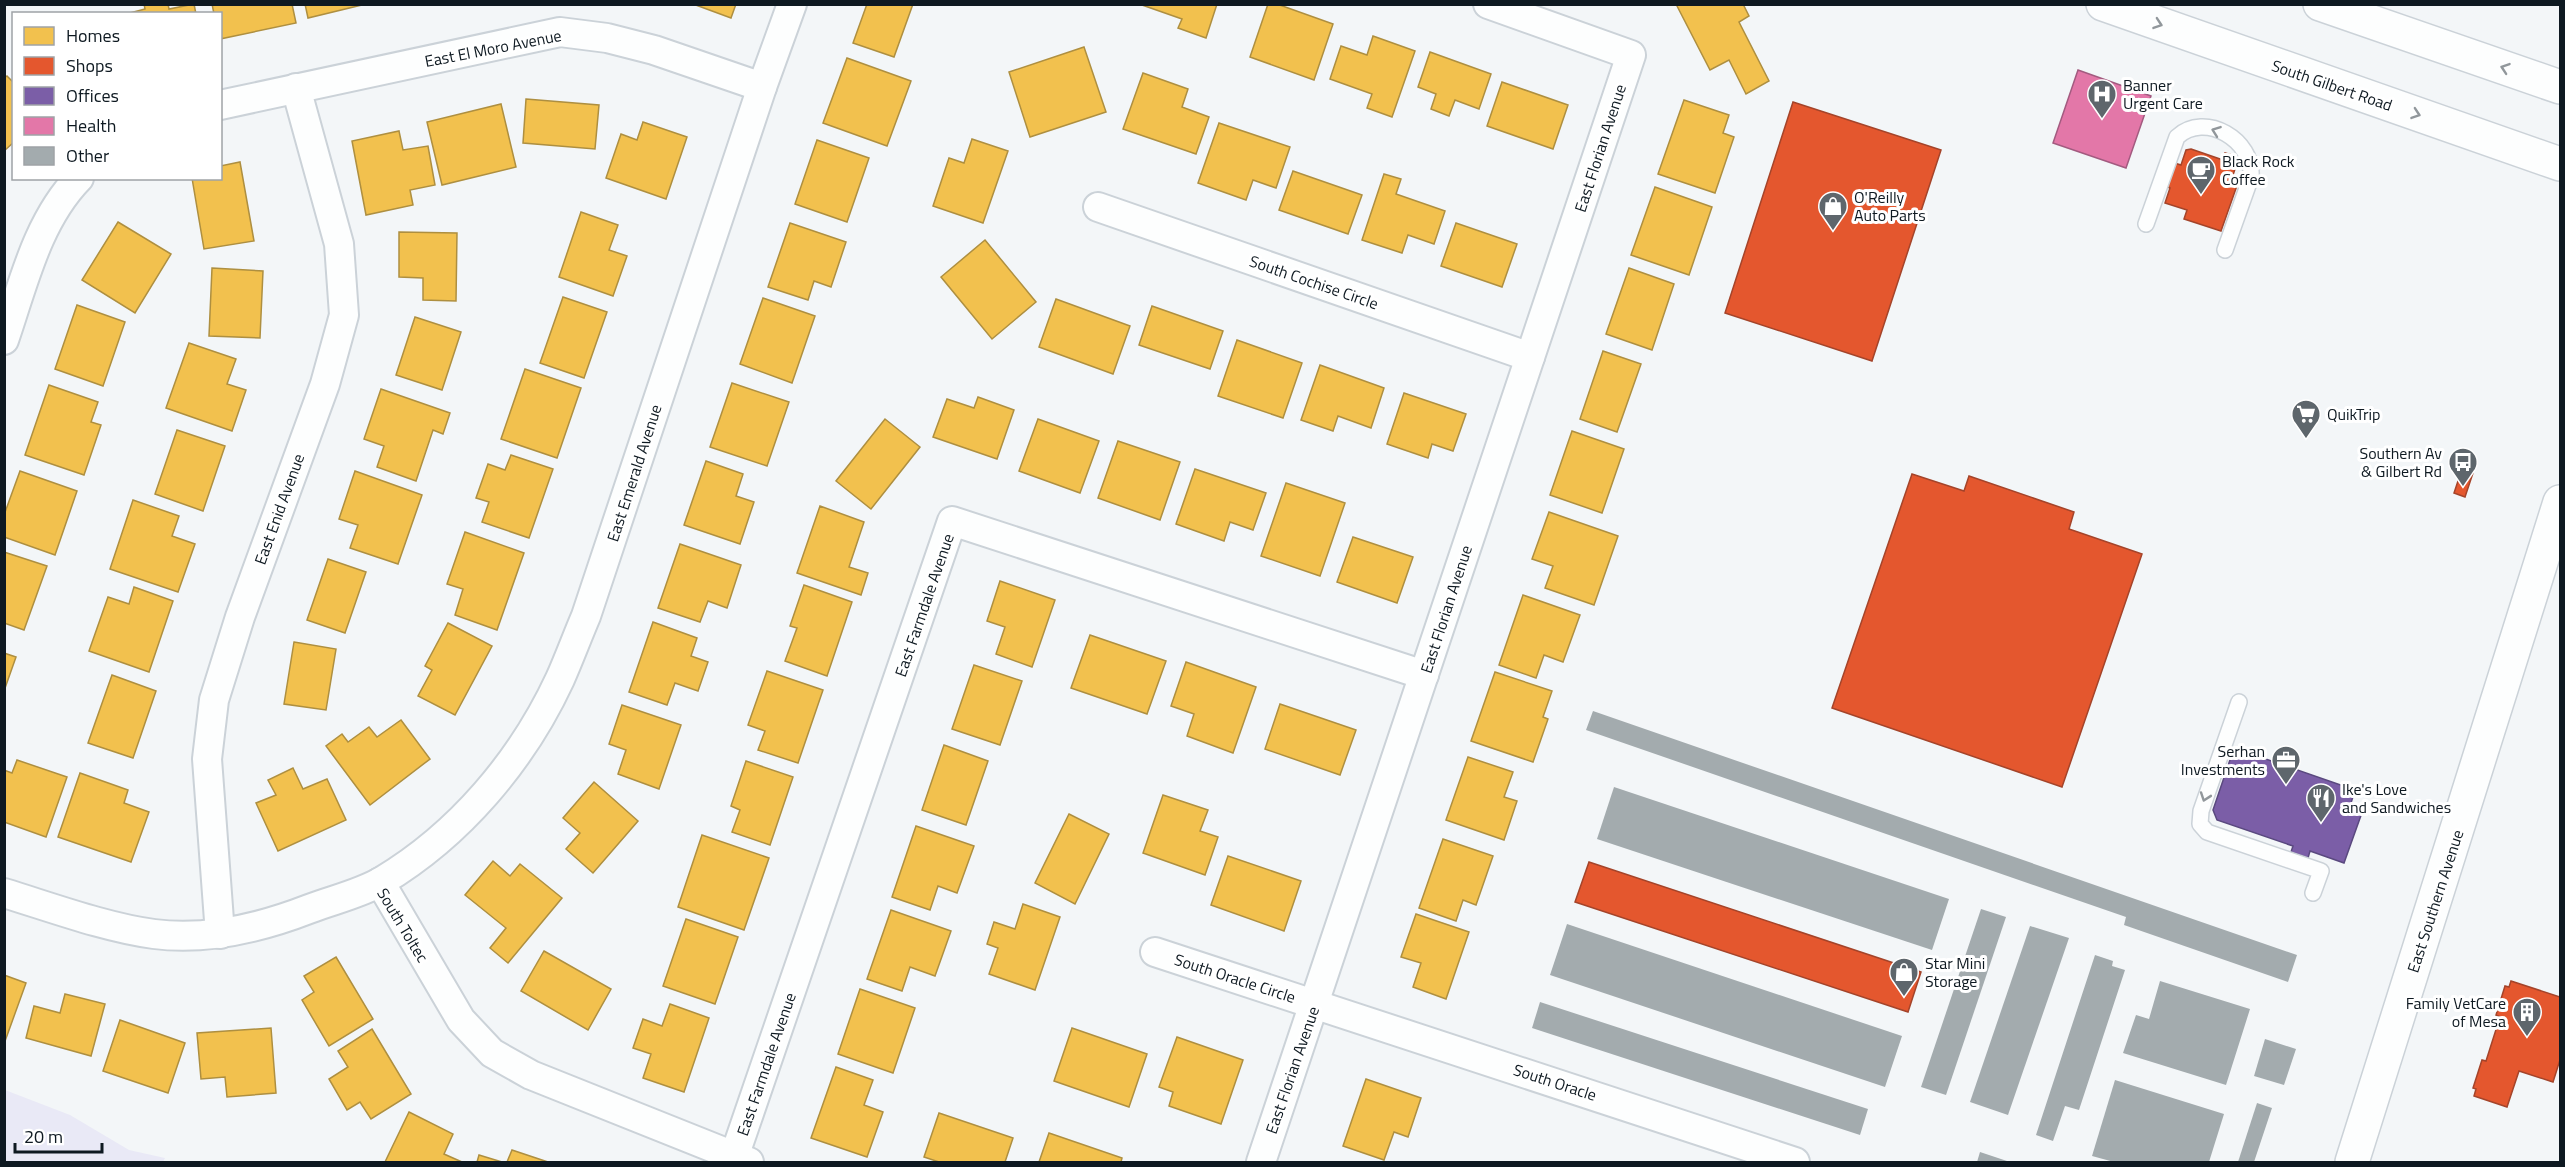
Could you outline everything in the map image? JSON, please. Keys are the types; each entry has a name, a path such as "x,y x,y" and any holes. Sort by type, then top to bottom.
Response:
{"main road":[{"name":"South Gilbert Road","path":"2103,4 2560,164"},
{"path":"2320,4 2560,87"},
{"name":"East Southern Avenue","path":"2352,1162 2560,502"}],"street":[{"name":"East Emerald Avenue","path":"380,882 443,838 482,799 525,740 559,681 586,616 762,87 792,4"},
{"name":"East Florian Avenue","path":"1261,1162 1631,55 1488,4"},
{"name":"East El Moro Avenue","path":"222,105 560,32 607,38 654,50 762,87"},
{"name":"East Enid Avenue","path":"220,934 207,759 214,700 240,617 325,384 344,315 339,244 296,88"},
{"path":"4,340 35,247 66,191 77,180"},
{"name":"South Cochise Circle","path":"1098,207 1530,357"},
{"name":"East Farmdale Avenue","path":"742,1160 952,521 1424,675"},
{"name":"South Toltec","path":"4,893 86,918 153,934 220,934 280,920 380,882 461,1020 492,1053 531,1076 742,1160"},
{"name":"South Oracle Circle","path":"1155,952 1315,1003"},
{"name":"South Oracle","path":"1315,1003 1795,1162"}],"lane":[{"path":"2146,224 2177,137 2195,126 2205,127 2237,141 2244,147 2252,165 2251,177 2225,250"},
{"path":"2239,702 2201,811 2200,824 2207,832 2321,871 2313,892"}],"shaded area":[{"path":"5,1090 70,1115 129,1150 165,1158 163,1162 5,1162"}],"building: Homes":[{"path":"144,4 168,4 169,9 194,4 196,12 134,12 145,9"},
{"path":"212,4 292,4 296,23 222,39 222,12 214,12"},
{"path":"305,4 366,4 308,18"},
{"path":"693,4 736,4 731,18"},
{"path":"867,4 913,4 894,57 853,43"},
{"path":"1217,4 1206,38 1178,28 1182,19 1142,5"},
{"path":"1268,4 1277,4 1333,24 1314,80 1250,57"},
{"path":"1676,4 1743,4 1749,16 1739,22 1769,81 1746,94 1729,60 1710,70"},
{"path":"1373,36 1415,51 1392,117 1367,108 1372,94 1330,79 1341,46 1367,55"},
{"path":"1084,47 1106,112 1030,137 1009,72"},
{"path":"1430,52 1491,74 1479,109 1455,100 1449,116 1431,109 1436,94 1418,87"},
{"path":"847,58 911,81 887,146 823,123"},
{"path":"1143,73 1188,89 1182,107 1209,117 1196,154 1123,129"},
{"path":"7,76 12,81 12,144 4,151 4,78"},
{"path":"1502,82 1568,105 1553,149 1487,126"},
{"path":"526,99 599,105 595,149 523,143"},
{"path":"1684,100 1729,115 1723,133 1734,137 1715,193 1658,174"},
{"path":"501,104 516,167 442,185 427,122"},
{"path":"643,122 687,137 666,199 606,178 621,134 637,140"},
{"path":"1219,123 1290,147 1276,188 1253,180 1246,200 1198,183"},
{"path":"399,131 403,150 428,146 435,185 410,190 413,205 366,215 352,141"},
{"path":"972,139 1008,151 983,223 933,206 949,158 964,163"},
{"path":"817,140 869,158 847,222 795,204"},
{"path":"240,162 254,241 204,249 192,180 222,180 222,166"},
{"path":"1293,171 1362,195 1348,234 1279,210"},
{"path":"1384,174 1401,179 1396,194 1445,211 1434,244 1408,235 1402,253 1362,240"},
{"path":"1655,187 1712,207 1689,275 1631,255"},
{"path":"581,212 618,225 609,250 627,256 613,296 559,277"},
{"path":"118,222 171,254 135,313 82,280"},
{"path":"790,223 846,242 831,287 814,281 808,300 768,287"},
{"path":"1456,223 1517,244 1502,287 1441,266"},
{"path":"399,232 457,233 456,301 423,300 423,278 399,277"},
{"path":"985,240 1036,302 992,339 941,277"},
{"path":"212,268 263,271 260,338 209,336"},
{"path":"1629,268 1674,284 1652,350 1606,334"},
{"path":"563,297 607,312 584,378 540,363"},
{"path":"763,298 815,316 792,383 740,364"},
{"path":"1056,299 1130,326 1113,374 1039,347"},
{"path":"77,305 125,322 103,386 55,369"},
{"path":"1152,306 1223,331 1210,369 1139,345"},
{"path":"415,317 461,332 442,390 396,375"},
{"path":"1237,340 1302,363 1283,418 1218,396"},
{"path":"189,343 236,359 227,384 246,390 232,431 166,408"},
{"path":"1603,351 1641,364 1617,432 1580,419"},
{"path":"1320,365 1384,388 1371,428 1338,416 1333,431 1301,420"},
{"path":"525,369 581,388 557,458 501,439"},
{"path":"732,383 789,402 767,466 710,447"},
{"path":"49,385 98,402 91,422 101,425 84,475 25,455"},
{"path":"381,389 450,413 443,434 433,430 416,481 377,467 384,446 364,439"},
{"path":"1404,393 1466,414 1453,451 1432,444 1428,458 1387,444"},
{"path":"978,397 1014,410 997,459 933,437 947,399 974,408"},
{"path":"885,419 920,447 871,509 836,481"},
{"path":"1038,419 1099,441 1080,493 1019,471"},
{"path":"177,430 225,446 203,511 155,494"},
{"path":"1572,431 1624,449 1602,513 1550,495"},
{"path":"1118,441 1180,462 1160,520 1098,498"},
{"path":"511,455 553,469 529,538 482,522 489,502 476,498 488,464 505,470"},
{"path":"706,461 743,474 736,496 754,502 740,544 684,525"},
{"path":"1195,469 1266,493 1253,530 1230,522 1224,541 1176,524"},
{"path":"20,471 77,491 55,555 4,537 4,515"},
{"path":"355,471 422,495 398,564 350,548 358,525 339,519"},
{"path":"1286,483 1345,503 1320,576 1261,556"},
{"path":"133,500 179,516 172,536 195,544 178,592 110,569"},
{"path":"820,506 864,522 849,567 868,573 861,595 797,573"},
{"path":"1549,512 1618,536 1594,605 1545,588 1553,566 1532,559"},
{"path":"465,532 524,553 497,630 455,615 463,589 447,584"},
{"path":"1353,537 1413,557 1397,603 1337,582"},
{"path":"680,544 741,565 727,608 708,601 700,622 658,608"},
{"path":"4,552 47,566 24,630 4,623"},
{"path":"328,559 366,572 345,633 307,620"},
{"path":"1000,581 1055,600 1032,667 996,654 1005,627 987,621"},
{"path":"804,585 852,602 827,676 785,661 797,628 790,626"},
{"path":"134,587 173,601 149,672 89,651 108,597 129,604"},
{"path":"1523,595 1580,615 1563,662 1544,655 1536,678 1499,665"},
{"path":"653,622 697,638 691,656 708,662 698,691 675,683 667,705 629,692"},
{"path":"448,623 492,646 455,715 418,696 432,670 425,666"},
{"path":"1090,635 1166,661 1147,714 1071,688"},
{"path":"294,642 336,649 326,710 284,704"},
{"path":"4,653 16,657 4,691"},
{"path":"1186,662 1256,687 1233,753 1187,736 1194,714 1171,706"},
{"path":"974,665 1022,681 1000,745 952,729"},
{"path":"767,671 823,690 798,763 758,750 765,731 748,725"},
{"path":"1495,672 1552,691 1543,717 1548,719 1533,762 1471,741"},
{"path":"112,675 156,691 133,758 88,743"},
{"path":"1280,704 1356,730 1340,775 1265,749"},
{"path":"622,705 681,725 659,789 618,774 626,750 609,744"},
{"path":"401,720 430,759 370,805 326,746 342,734 348,742 369,727 377,737"},
{"path":"944,745 988,761 966,825 922,810"},
{"path":"1468,757 1513,772 1504,797 1517,801 1504,840 1446,820"},
{"path":"17,760 67,777 46,837 4,822 4,770 12,773"},
{"path":"746,761 793,777 770,845 732,832 740,810 731,806"},
{"path":"293,768 303,789 327,779 346,820 278,851 256,803 276,795 268,780"},
{"path":"80,773 128,790 124,803 149,812 131,862 58,837"},
{"path":"594,782 638,821 593,873 566,849 580,833 563,818"},
{"path":"1163,795 1208,810 1200,831 1218,837 1205,875 1143,853"},
{"path":"1069,814 1109,834 1075,904 1035,883"},
{"path":"916,826 974,846 957,893 938,886 930,910 892,897"},
{"path":"702,835 769,858 744,930 678,907"},
{"path":"1443,839 1493,856 1476,905 1463,900 1456,921 1419,908"},
{"path":"1228,856 1301,881 1284,931 1211,905"},
{"path":"493,861 510,876 520,864 562,898 508,963 490,948 506,928 465,895"},
{"path":"1023,904 1060,917 1035,990 989,974 998,948 987,944 994,922 1015,929"},
{"path":"891,910 951,931 935,976 910,967 902,991 867,979"},
{"path":"1416,914 1469,932 1446,999 1413,987 1421,963 1401,957"},
{"path":"686,919 738,937 715,1004 663,986"},
{"path":"544,951 611,989 588,1030 521,991"},
{"path":"336,957 373,1019 329,1046 302,1000 314,992 304,976"},
{"path":"4,975 26,983 4,1044"},
{"path":"860,989 915,1008 893,1073 838,1054"},
{"path":"65,994 105,1004 91,1056 26,1038 34,1006 60,1013"},
{"path":"670,1004 709,1018 684,1092 643,1078 651,1054 633,1048 643,1019 662,1026"},
{"path":"120,1020 185,1043 168,1093 103,1071"},
{"path":"271,1028 276,1093 227,1097 225,1077 201,1079 197,1033"},
{"path":"1072,1028 1147,1054 1129,1107 1054,1081"},
{"path":"372,1029 411,1094 371,1119 360,1102 347,1110 329,1079 348,1067 338,1051"},
{"path":"1177,1037 1243,1060 1221,1124 1169,1106 1173,1092 1159,1087"},
{"path":"836,1067 873,1080 864,1105 883,1112 867,1157 811,1138"},
{"path":"1366,1079 1421,1098 1408,1137 1394,1132 1384,1160 1343,1146"},
{"path":"409,1112 453,1134 444,1154 462,1162 385,1162"},
{"path":"939,1113 1013,1138 1005,1162 939,1162 924,1157"},
{"path":"1049,1133 1122,1158 1121,1162 1039,1162"},
{"path":"512,1150 548,1162 507,1162"},
{"path":"479,1155 502,1162 477,1162"}],"building: Shops":[{"name":"O'Reilly Auto Parts","path":"1793,102 1941,150 1872,361 1725,313"},
{"name":"Black Rock Coffee","path":"2191,149 2223,160 2225,153 2239,157 2233,175 2240,177 2221,231 2184,219 2187,210 2165,203 2170,188 2163,185 2171,162 2181,165 2186,150"},
{"path":"2462,469 2473,473 2465,497 2454,493"},
{"path":"1912,474 1964,491 1969,476 2074,512 2069,529 2142,554 2062,787 1832,708"},
{"path":"1589,862 1921,972 1908,1012 1575,902"},
{"name":"Family VetCare of Mesa","path":"2511,981 2560,997 2560,1060 2553,1082 2519,1071 2507,1107 2474,1096 2476,1089 2473,1088 2482,1060 2486,1061 2500,1017 2496,1015 2505,986 2509,987"}],"building: Offices":[{"path":"2234,748 2355,790 2351,803 2364,807 2344,863 2310,851 2308,858 2291,852 2293,846 2217,820 2213,810"}],"building: Health":[{"name":"Banner Urgent Care","path":"2078,70 2151,96 2126,168 2053,143"}],"building: Other":[{"path":"1593,711 2297,955 2288,982 2124,925 2126,917 1586,730"},
{"path":"1614,787 1949,899 1932,950 1597,839"},
{"path":"1981,909 2006,917 1946,1095 1921,1087"},
{"path":"1567,924 1902,1036 1885,1087 1550,975"},
{"path":"2030,926 2069,938 2008,1115 1970,1102"},
{"path":"2095,955 2113,961 2112,966 2125,970 2079,1110 2065,1106 2053,1141 2036,1135"},
{"path":"2160,981 2250,1009 2226,1085 2123,1053 2136,1015 2149,1019"},
{"path":"1540,1002 1868,1109 1860,1135 1532,1028"},
{"path":"2265,1039 2296,1049 2284,1085 2254,1076"},
{"path":"2115,1080 2224,1114 2209,1162 2114,1162 2092,1156"},
{"path":"2257,1103 2272,1108 2254,1162 2238,1162"},
{"path":"1980,1152 2010,1162 1977,1162"}],"place":[{"name":"Banner Urgent Care","path":"2102,120"},
{"name":"Black Rock Coffee","path":"2201,196"},
{"name":"O'Reilly Auto Parts","path":"1833,232"},
{"name":"QuikTrip","path":"2306,440"},
{"name":"Southern Av & Gilbert Rd","path":"2463,488"},
{"name":"Serhan Investments","path":"2286,786"},
{"name":"Ike's Love and Sandwiches","path":"2321,824"},
{"name":"Star Mini Storage","path":"1904,998"},
{"name":"Family VetCare of Mesa","path":"2527,1038"}]}
